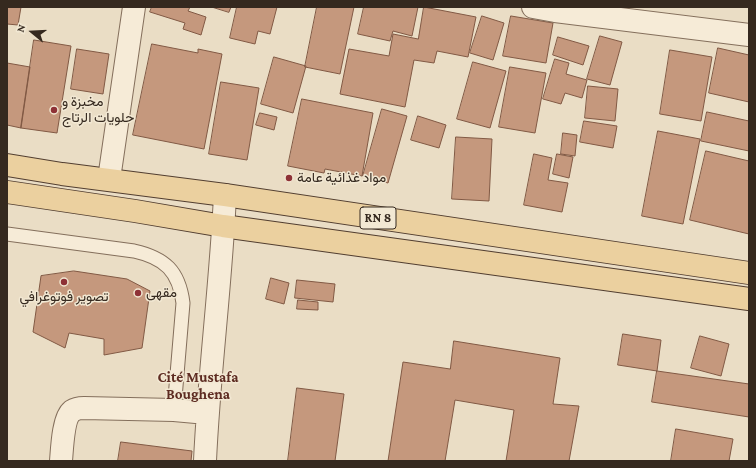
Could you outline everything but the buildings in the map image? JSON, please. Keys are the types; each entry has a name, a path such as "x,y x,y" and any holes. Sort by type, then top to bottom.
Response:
{"main road":[{"name":"RN 8","path":"7,165 62,174 225,195 749,273"},
{"name":"RN 8","path":"7,192 136,211 223,226 749,299"}],"street":[{"path":"109,179 134,7"},
{"path":"533,7 749,35"},
{"path":"205,461 207,413 225,195"},
{"path":"61,461 65,424 71,412 77,409 174,410 207,413"}],"lane":[{"path":"7,234 134,251 147,254 158,259 168,267 176,278 181,290 183,303 174,410"}],"place":[{"name":"مخبزة و حلويات الرتاج","path":"54,110"},
{"name":"مواد غذائية عامة","path":"289,178"},
{"name":"تصوير فوتوغرافي","path":"64,282"},
{"name":"مقهى","path":"138,293"}],"district":[{"name":"Cité Mustafa Boughena","path":"198,386"}]}
